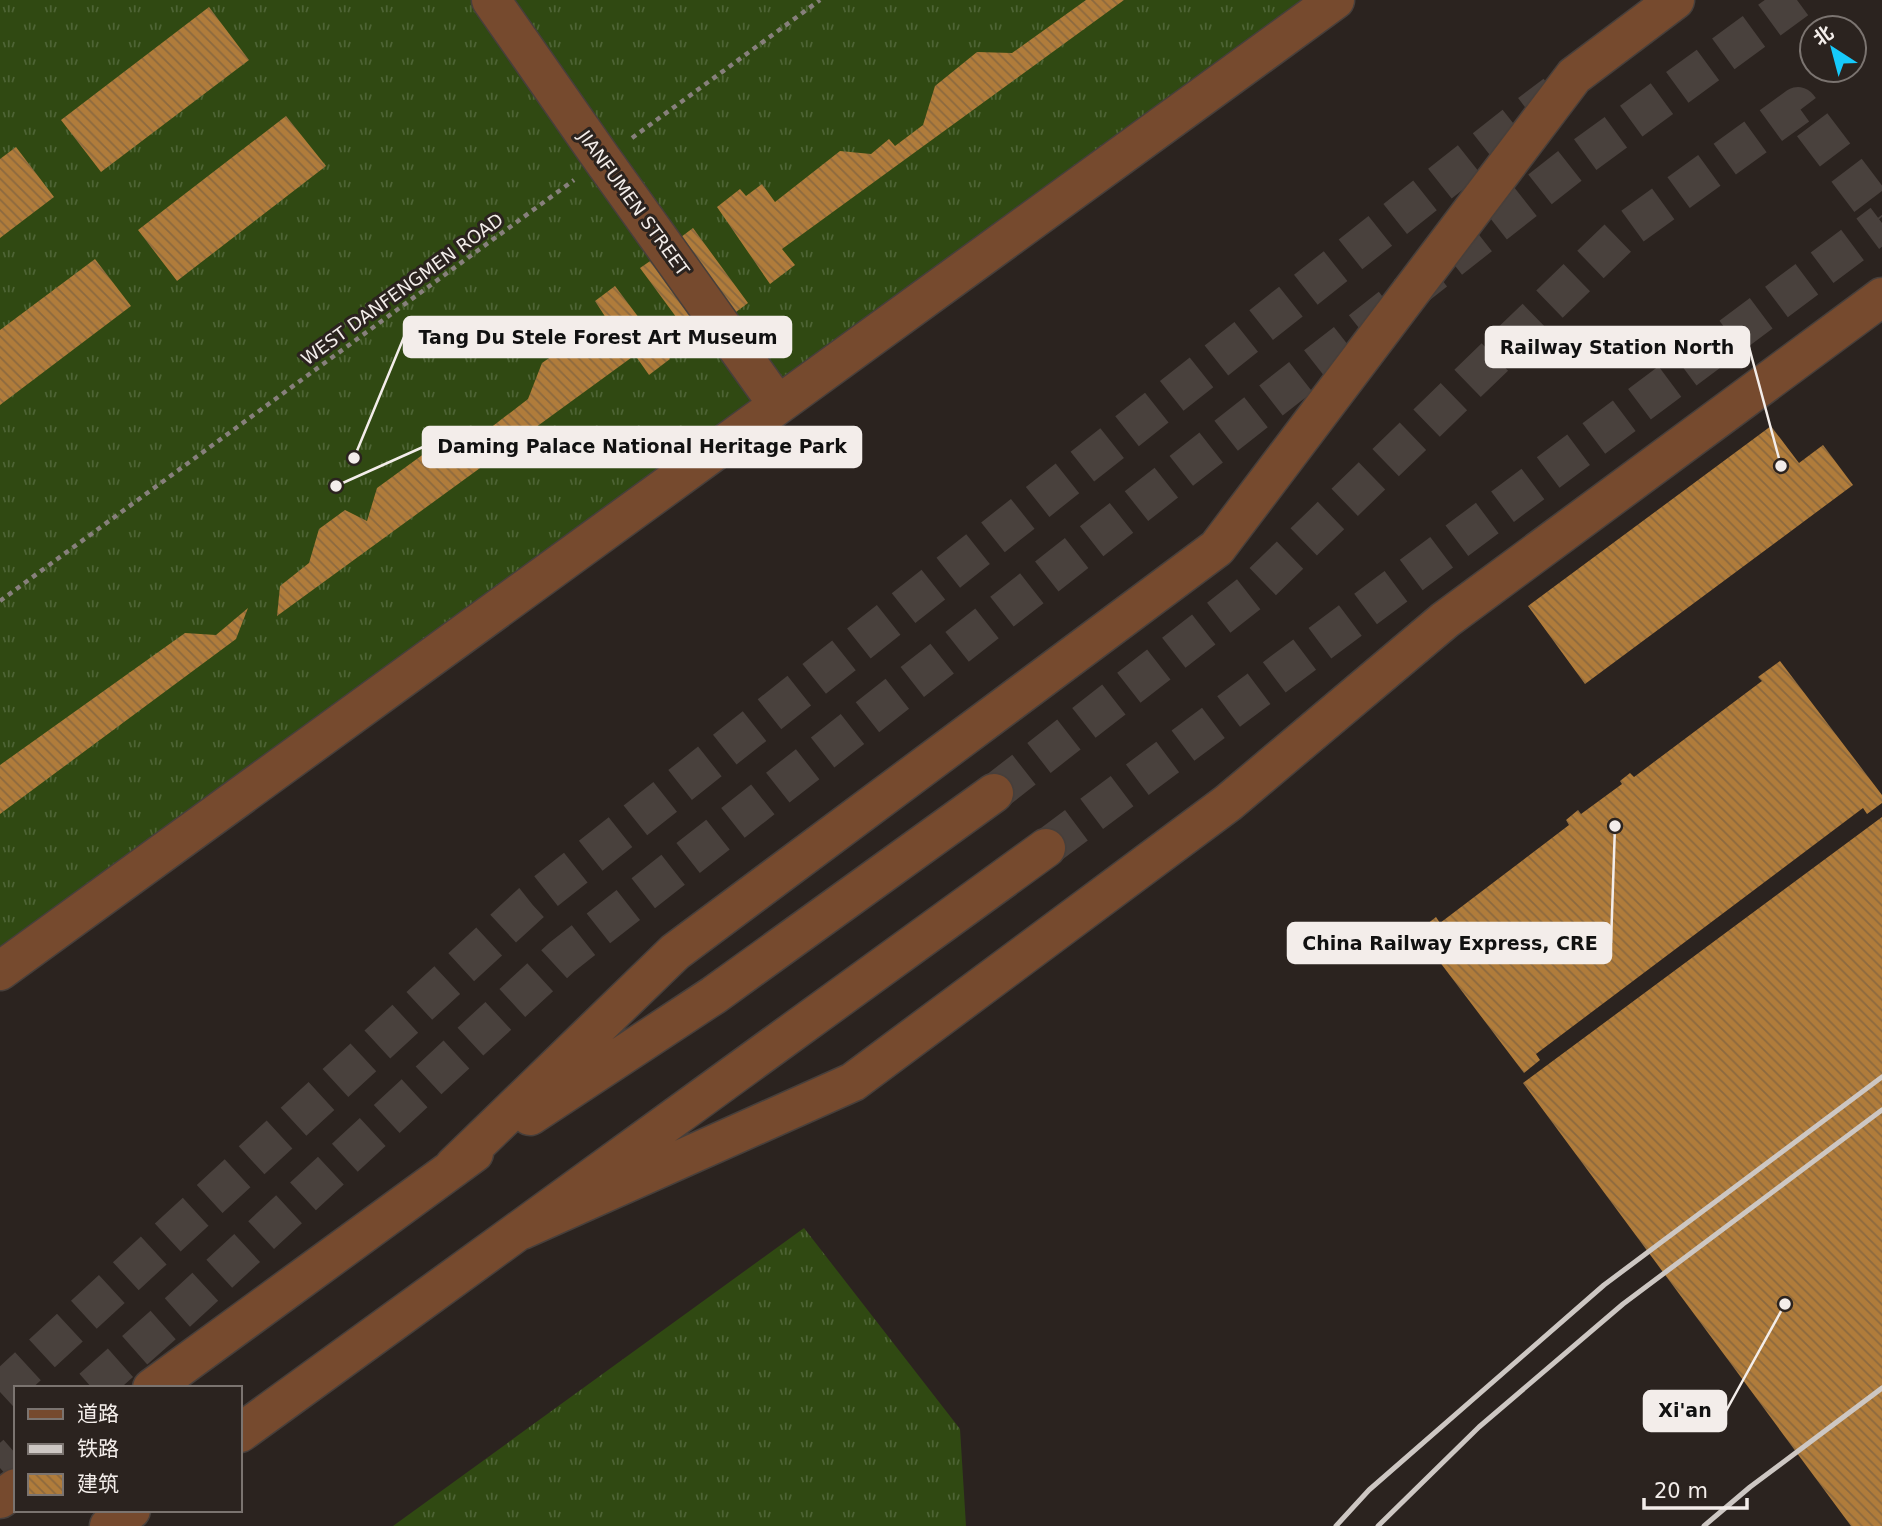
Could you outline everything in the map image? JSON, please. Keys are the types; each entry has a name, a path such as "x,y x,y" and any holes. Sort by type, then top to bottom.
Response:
{"street":[{"name":"JIANFUMEN STREET","path":"491,0 778,405"},
{"path":"0,971 1335,0"},
{"path":"454,1166 675,952 1217,548 1574,76 1675,0"},
{"path":"522,1230 853,1082 1228,803 1445,620 1882,297"},
{"path":"155,1386 454,1166 714,995 994,793"},
{"path":"242,1432 1046,848"},
{"path":"109,1526 128,1512"}],"path":[{"name":"WEST DANFENGMEN ROAD","path":"0,601 820,0"}],"green space":[{"path":"0,0 1343,0 0,972"},
{"path":"804,1228 960,1429 966,1526 393,1526"}],"building":[{"path":"1086,0 1124,0 782,249 795,265 770,284 717,207 740,189 746,196 762,184 775,202 840,151 871,154 889,139 895,146 923,125 935,86 977,52 1012,53"},
{"path":"209,7 249,60 101,172 61,120"},
{"path":"286,116 326,166 177,281 138,230"},
{"path":"16,147 54,197 0,238 0,159"},
{"path":"693,228 748,303 732,315 677,240"},
{"path":"656,257 711,332 696,344 640,268"},
{"path":"95,259 131,306 0,405 0,330"},
{"path":"615,286 670,359 649,375 635,355 277,616 280,586 309,563 319,529 345,510 367,521 377,488 447,437 476,439 528,399 542,363 606,318 595,301"},
{"path":"1771,426 1799,463 1823,445 1853,485 1585,684 1528,606"},
{"path":"248,608 236,639 0,814 0,765 185,633 216,635"},
{"path":"1780,661 1882,795 1882,803 1867,814 1863,808 1536,1054 1540,1060 1524,1073 1417,932 1436,917 1440,923 1569,825 1566,820 1578,810 1581,814 1622,784 1620,781 1630,773 1634,777 1762,681 1758,677"},
{"path":"1882,817 1882,1526 1851,1526 1523,1083"}],"tunnel":[{"path":"94,1386 562,957 1571,165 1797,0"},
{"path":"0,1392 531,903 1555,94"},
{"path":"994,793 1253,591 1623,233 1798,106 1882,217"},
{"path":"1046,848 1882,223"},
{"path":"0,1468 14,1456"}],"railway":[{"path":"1336,1526 1369,1490 1604,1285 1882,1077"},
{"path":"1378,1526 1479,1427 1623,1304 1882,1110"},
{"path":"1704,1526 1750,1487 1882,1388"}],"place":[{"name":"Tang Du Stele Forest Art Museum","path":"354,458"},
{"name":"Railway Station North","path":"1781,466"},
{"name":"Daming Palace National Heritage Park","path":"336,486"},
{"name":"China Railway Express, CRE","path":"1615,826"},
{"name":"Xi'an","path":"1785,1304"}]}
